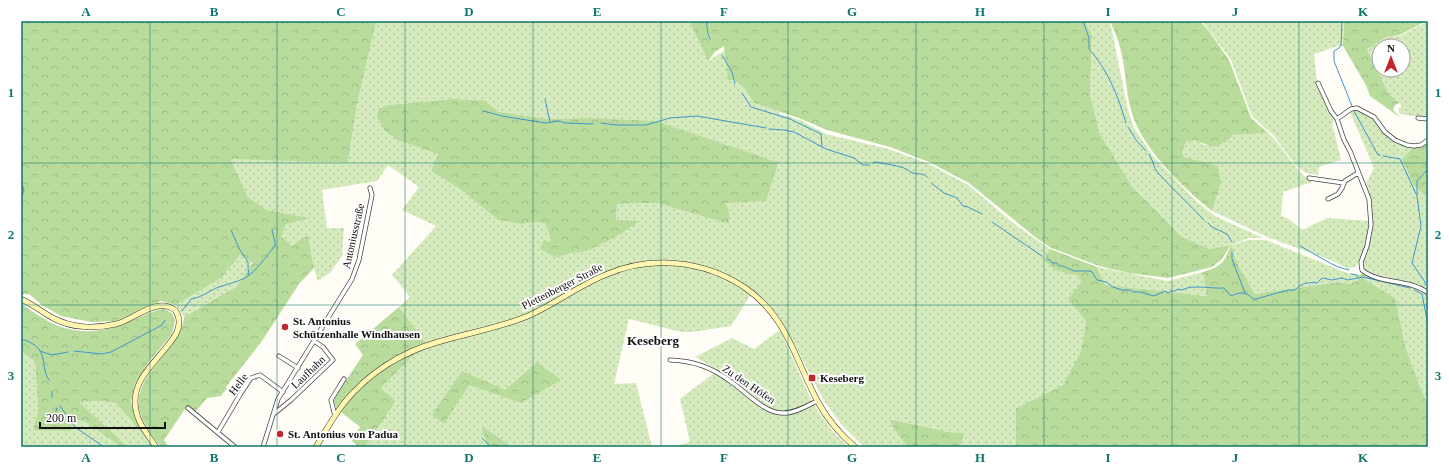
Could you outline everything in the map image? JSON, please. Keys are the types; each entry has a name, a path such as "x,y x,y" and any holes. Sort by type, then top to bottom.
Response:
{"main road":[{"name":"Plettenberger Straße","path":"316,447 335,416 355,391 379,370 414,350 512,322 529,315 605,275 630,266 653,263 690,265 706,269 729,278 752,293 766,306 783,327 817,401 837,430 855,447"},
{"path":"21,299 60,322 75,326 97,327 116,324 159,306 167,306 175,310 179,321 176,334 141,380 135,395 135,408 137,415 156,447"}],"street":[{"path":"1318,83 1331,111 1337,119 1344,140 1367,192 1370,208 1370,232 1360,266 1362,270 1373,275 1418,288 1428,293"},
{"path":"1337,119 1351,109 1357,108 1370,114 1389,136 1402,143 1414,146 1421,145 1428,140"},
{"path":"1418,118 1428,119"},
{"path":"1328,199 1338,194 1344,182 1358,173"},
{"path":"1309,178 1344,182"},
{"name":"Antoniusstraße","path":"263,447 278,399 352,279 359,260 372,195 370,188"},
{"name":"Laufhahn","path":"274,413 291,400 333,360 323,347 314,341"},
{"path":"279,356 298,368"},
{"name":"Zu den Höfen","path":"670,360 697,363 710,369 731,381 765,407 778,413 789,412 817,401"},
{"name":"Helle","path":"218,432 251,378 260,375 283,392"},
{"path":"335,416 331,400 344,379"},
{"path":"188,408 235,447"}],"green space":[{"path":"21,21 376,21 357,104 348,163 231,159 248,197 267,210 310,218 286,224 281,236 292,246 308,235 314,268 299,284 262,341 226,387 227,388 221,396 207,398 195,412 187,406 164,440 169,447 161,447 150,432 141,415 139,396 142,387 152,370 177,336 181,329 184,317 236,287 253,263 240,255 221,278 176,305 161,301 116,321 91,322 61,316 42,305 29,294 21,294"},
{"path":"375,21 689,21 708,61 727,49 732,80 744,88 754,103 780,112 779,114 800,120 826,134 889,149 929,164 968,185 1017,226 1050,249 1043,261 1058,271 1078,276 1083,281 1086,321 1081,351 1063,385 1016,408 1016,447 960,447 963,433 949,432 890,419 907,447 864,447 842,425 824,401 778,316 759,294 751,294 731,326 692,332 681,332 629,319 614,384 636,383 652,447 512,447 481,425 487,447 365,447 396,401 381,388 426,343 399,307 410,297 392,275 436,226 402,210 419,187 388,165 377,181 322,190 327,228 344,228 342,256 331,272 318,281 308,236 292,247 281,236 285,224 309,218 267,210 248,197 231,158 348,163 357,104","holes":["452,99 484,100 499,112 550,119 587,118 726,203 729,212 729,224 657,203 617,204 616,220 639,222 583,251 565,253 551,242 546,224 538,222 521,224 498,220 460,189 431,171 438,154 379,108 390,105"]},
{"path":"689,21 1085,21 1092,35 1090,95 1100,134 1133,188 1182,237 1210,249 1231,245 1221,260 1212,267 1168,278 1129,273 1099,266 1051,248 1035,237 969,183 929,162 890,147 827,130 799,118 754,103 744,88 733,80 728,80 724,46 715,52 708,61"},
{"path":"1085,21 1110,21 1128,110 1134,128 1153,156 1196,201 1215,216 1263,238 1249,238 1231,245 1210,249 1182,237 1133,188 1100,134 1090,95 1092,35"},
{"path":"1110,21 1200,21 1229,60 1251,118 1268,133 1233,135 1226,142 1213,147 1195,140 1187,141 1182,151 1184,157 1218,166 1221,183 1212,211 1188,191 1164,165 1143,138 1131,110 1121,52"},
{"path":"1202,21 1344,21 1343,46 1338,46 1314,54 1317,83 1334,121 1332,123 1341,160 1319,167 1318,175 1306,173 1296,166 1274,136 1252,116 1231,60"},
{"path":"1344,21 1426,21 1400,35 1384,38 1371,38 1371,46 1367,49 1371,57 1371,78 1381,78 1389,94 1399,103 1395,105 1393,110 1401,118 1370,96 1366,85 1343,46"},
{"path":"1428,21 1428,118 1399,113 1399,108 1402,106 1389,94 1381,78 1411,78 1411,38 1384,38 1400,36"},
{"path":"1371,46 1371,57 1367,49"},
{"path":"452,99 484,100 499,112 550,119 587,118 655,121 778,163 766,201 726,203 729,212 729,224 657,203 617,204 616,220 640,221 600,245 585,251 568,254 558,258 540,249 544,240 551,242 546,224 538,222 521,224 498,220 460,189 431,171 438,154 398,140 384,130 377,117 379,108 389,105"},
{"path":"1361,110 1371,116 1390,139 1414,147 1414,186 1428,198 1428,257 1425,288 1369,272 1363,267 1372,231 1372,208 1365,186 1374,168 1350,112"},
{"path":"1268,133 1294,165 1312,182 1283,192 1281,216 1289,219 1302,230 1327,218 1370,221 1367,245 1356,266 1348,269 1333,261 1267,237 1212,211 1221,183 1184,157 1182,151 1187,141 1195,139 1204,145 1226,142 1233,135"},
{"path":"1428,141 1428,198 1414,186 1402,159 1414,147"},
{"path":"1249,240 1266,240 1347,273 1358,275 1358,280 1350,284 1339,282 1255,294 1237,263 1231,245"},
{"path":"1231,245 1237,263 1255,294 1339,282 1350,284 1358,280 1358,275 1363,274 1367,275 1364,279 1395,298 1406,349 1428,405 1428,447 1016,447 1016,408 1063,385 1081,351 1086,321 1068,299 1082,281 1078,276 1058,271 1043,261 1050,249 1097,267 1105,285 1207,296 1203,272 1222,263"},
{"path":"240,255 253,263 236,287 184,317 176,305 221,278"},
{"path":"1097,267 1168,281 1203,272 1208,296 1105,285"},
{"path":"1367,275 1417,288 1428,296 1428,405 1406,349 1395,298 1364,279"},
{"path":"21,304 56,325 81,331 94,331 112,328 164,309 172,313 175,321 172,334 148,363 135,384 131,401 136,421 150,443 116,403 102,401 79,402 128,447 121,447 87,423 72,418 71,431 33,430 38,409 35,361 21,352"},
{"path":"399,307 426,343 381,388 396,401 365,447 359,447 351,440 360,427 337,409 333,400 363,355 355,344"},
{"path":"780,330 812,402 830,428 848,447 672,447 690,442 680,399 718,370 695,357 732,338 754,349"},
{"path":"21,352 35,360 38,409 33,430 71,418 87,423 121,447 21,447"},
{"path":"537,362 561,380 521,403 469,385 444,424 432,415 462,371 505,390"},
{"path":"102,401 116,403 153,447 128,447 79,402"},
{"path":"889,419 949,432 964,433 960,447 907,447"},
{"path":"481,425 512,447 487,447"}],"waterway":[{"path":"706,21 710,39"},
{"path":"1083,21 1089,38 1089,49 1102,66 1112,84 1126,123"},
{"path":"1342,21 1341,45 1334,51 1334,61 1352,106"},
{"path":"722,55 732,72 735,84"},
{"path":"742,93 751,107 790,119 821,134 822,147"},
{"path":"545,99 550,122"},
{"path":"483,111 502,116 545,123 559,121 565,123 593,124"},
{"path":"1354,111 1378,155 1380,155"},
{"path":"601,123 616,125 646,125 670,118 697,116 766,128"},
{"path":"1128,127 1136,140 1146,151"},
{"path":"769,129 794,132 826,149 854,158 863,165 869,165"},
{"path":"1149,154 1158,173 1204,220"},
{"path":"1383,156 1400,159 1417,196 1421,226 1412,263 1425,282 1425,285"},
{"path":"873,163 876,162 905,168 913,173 921,174 928,178"},
{"path":"1417,194 1417,181 1428,169"},
{"path":"21,181 24,190 21,200"},
{"path":"931,183 944,193 957,198 963,206 982,214"},
{"path":"992,222 1042,256"},
{"path":"1208,223 1212,227 1227,234 1232,242"},
{"path":"231,230 240,250 248,262 249,275"},
{"path":"182,311 191,299 245,278 249,275 275,246 272,230"},
{"path":"1300,246 1330,263 1349,270"},
{"path":"1232,252 1232,259 1245,293"},
{"path":"1047,259 1052,263 1057,263 1060,266 1074,271 1092,272 1097,280 1106,282 1113,287 1154,296 1165,291 1168,293 1178,289 1182,290 1191,287 1202,287 1224,288 1231,296 1242,293 1256,299 1288,290 1295,290 1302,284 1317,283 1323,278 1332,280 1342,278 1348,280 1363,277 1410,288"},
{"path":"1351,274 1357,275 1357,277"},
{"path":"21,290 23,294"},
{"path":"1414,290 1422,294 1428,325"},
{"path":"74,351 102,354 111,352 162,325 165,320"},
{"path":"21,339 32,343 38,348 42,355 45,372 49,380"},
{"path":"40,351 52,355 68,352"},
{"path":"52,392 52,397"},
{"path":"60,406 75,427 104,447"},
{"path":"54,417 57,408"},
{"path":"482,438 491,447"}],"place":[{"name":"St. Antonius Schützenhalle Windhausen","path":"285,327"},
{"name":"Keseberg","path":"812,378"},
{"name":"St. Antonius von Padua","path":"280,434"}],"district":[{"name":"Keseberg","path":"653,340"}]}
